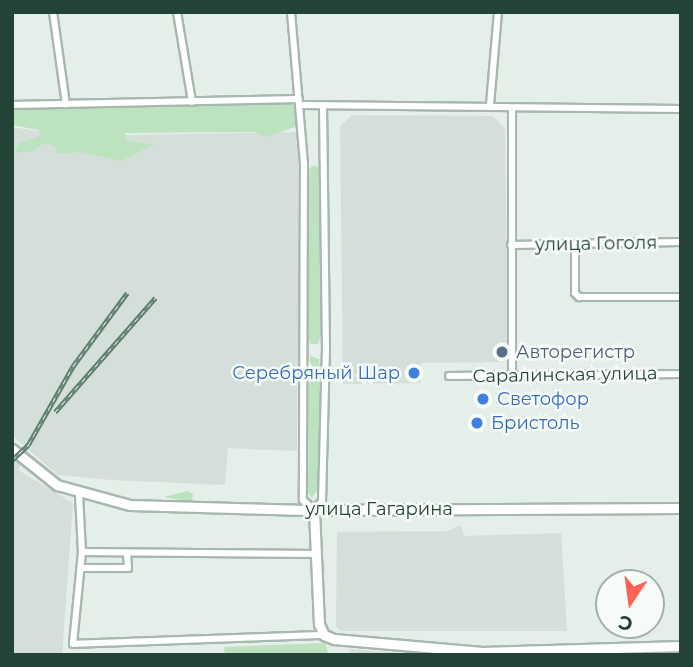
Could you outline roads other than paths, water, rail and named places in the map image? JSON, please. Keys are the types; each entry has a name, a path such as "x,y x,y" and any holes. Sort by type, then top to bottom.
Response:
{"street":[{"path":"53,12 66,104"},
{"path":"177,12 192,102"},
{"path":"291,12 301,102 303,500 314,510 319,624 324,635"},
{"path":"490,105 498,12"},
{"path":"12,105 301,102 323,108 490,105 512,109 681,109"},
{"path":"314,510 322,501 326,350 323,108"},
{"path":"512,109 513,375"},
{"name":"улица Гоголя","path":"511,245 681,242"},
{"path":"575,245 575,293 579,297 681,297"},
{"name":"Саралинская улица","path":"449,376 681,374"},
{"name":"улица Гагарина","path":"12,449 37,473 79,495 130,505 314,510 681,508"},
{"path":"79,495 82,568 76,576 73,644 324,635 356,643 482,652 681,646"},
{"path":"82,552 317,554"},
{"path":"82,568 128,568 127,553"}],"railway":[{"path":"12,460 28,445 73,366 127,293"},
{"path":"55,412 155,298"}],"place":[{"name":"Авторегистр","path":"502,352"},
{"name":"Серебряный Шар","path":"414,373"},
{"name":"Светофор","path":"483,399"},
{"name":"Бристоль","path":"477,423"}]}
